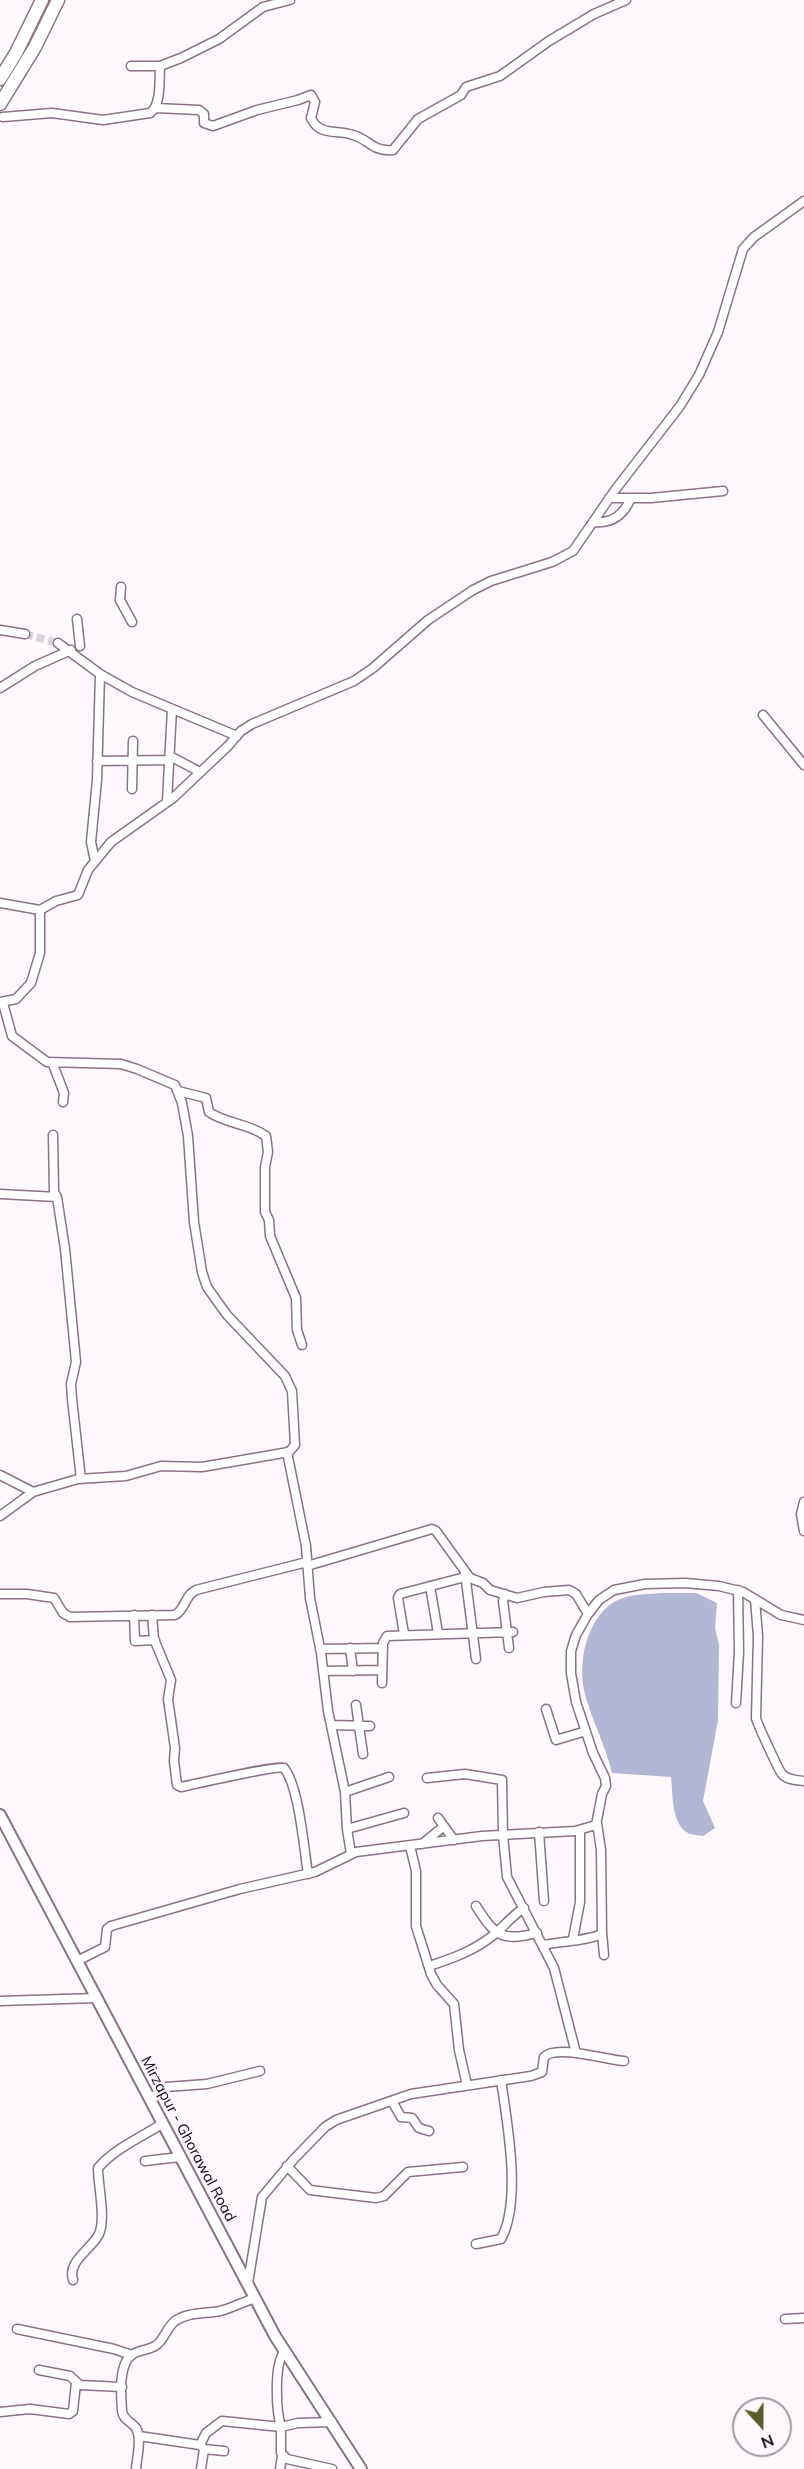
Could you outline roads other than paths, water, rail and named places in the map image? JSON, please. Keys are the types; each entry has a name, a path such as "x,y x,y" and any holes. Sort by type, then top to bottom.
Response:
{"highway":[{"path":"0,79 16,53 42,0"},
{"path":"0,104 35,47 58,0"}],"main road":[{"name":"Mirzapur - Ghorawal Road","path":"0,1815 284,2352 332,2422 358,2468"}],"street":[{"path":"131,66 160,66 219,39 263,7 290,0"},
{"path":"3,117 52,112 103,120 146,114 156,108 200,110 204,114 204,123 210,126 311,95 315,102 311,118 322,131 355,135 369,145 393,150 418,119 460,94 466,87 500,76 549,41 594,14 626,0"},
{"path":"156,108 160,66"},
{"path":"0,903 40,910 56,901 78,895 88,870 111,842 168,802 252,724 354,681 373,668 428,620 473,590 491,581 566,556 573,551 609,498 680,406 699,375 715,340 743,249 754,237 804,201"},
{"path":"609,498 723,490"},
{"path":"594,522 601,523 619,516 631,498"},
{"path":"122,587 120,600 132,622"},
{"path":"77,619 80,646"},
{"path":"0,630 25,634"},
{"path":"58,644 71,650 100,674 132,692 237,736"},
{"path":"0,688 35,666 71,650"},
{"path":"95,861 91,842 100,674"},
{"path":"168,802 172,709"},
{"path":"763,715 804,765"},
{"path":"132,789 133,741"},
{"path":"97,761 170,758 200,772"},
{"path":"40,910 40,952 31,983 16,999 2,1003 12,1036 42,1060 121,1064 168,1081 178,1091 207,1098 209,1112 216,1117 253,1127 266,1137 268,1152 265,1167 265,1212 269,1221 270,1236 296,1298 297,1330 302,1345"},
{"path":"52,1062 64,1093 63,1102"},
{"path":"0,1516 33,1492 81,1479 126,1476 161,1466 202,1467 287,1452 296,1445 293,1396 290,1384 277,1366 219,1305 207,1287 202,1272 194,1222 189,1146 178,1091"},
{"path":"53,1135 54,1192 57,1197 65,1249 76,1362 71,1391 81,1479"},
{"path":"0,1194 57,1197"},
{"path":"287,1452 307,1564 310,1598 331,1725 345,1792 351,1854"},
{"path":"0,1475 33,1492"},
{"path":"804,1502 801,1514 804,1531"},
{"path":"0,1594 27,1594 54,1598 63,1613 70,1617 178,1614 187,1596 196,1590 307,1564 432,1529 436,1531 465,1575 490,1590 517,1598 544,1592 569,1590 576,1594 588,1614"},
{"path":"404,1634 399,1595 408,1590 465,1575"},
{"path":"465,1575 476,1659"},
{"path":"604,1954 601,1850 597,1823 606,1782 585,1731 576,1702 571,1673 571,1651 576,1635 588,1614 607,1594 623,1587 685,1583 738,1590 781,1615 804,1620"},
{"path":"430,1586 438,1634"},
{"path":"736,1703 739,1652 738,1590"},
{"path":"505,1594 503,1601 510,1632 509,1648"},
{"path":"755,1599 758,1636 757,1725 769,1745 780,1773 787,1778 804,1781"},
{"path":"134,1615 136,1642 155,1640"},
{"path":"152,1615 155,1640 171,1675 168,1699 175,1748 177,1785 181,1787 229,1779 272,1767 284,1768 294,1793 308,1874"},
{"path":"382,1683 383,1648 387,1636 510,1632"},
{"path":"350,1648 353,1671"},
{"path":"320,1649 383,1648"},
{"path":"323,1671 382,1670"},
{"path":"356,1705 363,1754"},
{"path":"546,1709 556,1740 585,1731"},
{"path":"331,1725 370,1726"},
{"path":"428,1778 465,1774 500,1778 503,1785 503,1835 507,1877 544,1945 561,1988 576,2053"},
{"path":"345,1792 389,1777"},
{"path":"347,1829 404,1813"},
{"path":"438,1818 454,1840"},
{"path":"77,1961 105,1947 107,1929 111,1926 240,1889 308,1874 351,1854 454,1840 580,1830 597,1823"},
{"path":"422,1844 443,1827"},
{"path":"573,1939 580,1902 580,1830"},
{"path":"539,1832 544,1900"},
{"path":"410,1846 416,1871 416,1926 437,1985 454,2004 459,2050 467,2085"},
{"path":"476,1906 489,1927 496,1933 511,1938 537,1934"},
{"path":"429,1966 466,1953 496,1933 510,1918 524,1908"},
{"path":"544,1945 573,1939 596,1938 602,1933"},
{"path":"0,2001 96,1998"},
{"path":"248,2283 262,2197 287,2166 325,2127 336,2120 411,2094 531,2076 542,2072 544,2057 547,2054 576,2053 624,2061"},
{"path":"150,2099 166,2087 207,2084 260,2071"},
{"path":"476,2244 501,2239 512,2196 501,2080"},
{"path":"392,2101 401,2117 412,2118 419,2128 429,2131"},
{"path":"73,2280 70,2272 72,2266 92,2246 100,2231 102,2221 98,2168 132,2142 162,2124"},
{"path":"145,2161 180,2157"},
{"path":"287,2166 310,2190 376,2198 384,2196 408,2172 463,2167"},
{"path":"136,2469 139,2436 135,2426 123,2416 124,2363 132,2355 157,2345 176,2320 189,2315 221,2311 255,2298"},
{"path":"785,2319 804,2318"},
{"path":"17,2329 114,2349 132,2355"},
{"path":"280,2469 282,2456 278,2414 278,2362 284,2352"},
{"path":"39,2370 70,2376 80,2385 122,2387"},
{"path":"0,2412 30,2409 69,2415 73,2411 76,2383"},
{"path":"201,2469 202,2447 206,2433 222,2421 281,2427 298,2423 332,2422"},
{"path":"139,2436 224,2451"},
{"path":"282,2456 332,2469"}],"water":[{"path":"663,1593 696,1593 717,1603 715,1628 719,1645 718,1720 703,1801 715,1828 703,1836 688,1833 678,1823 671,1777 612,1773 584,1690 582,1677 585,1648 589,1634 603,1611 614,1602 626,1597"}],"tunnel":[{"path":"25,634 58,643"}]}
